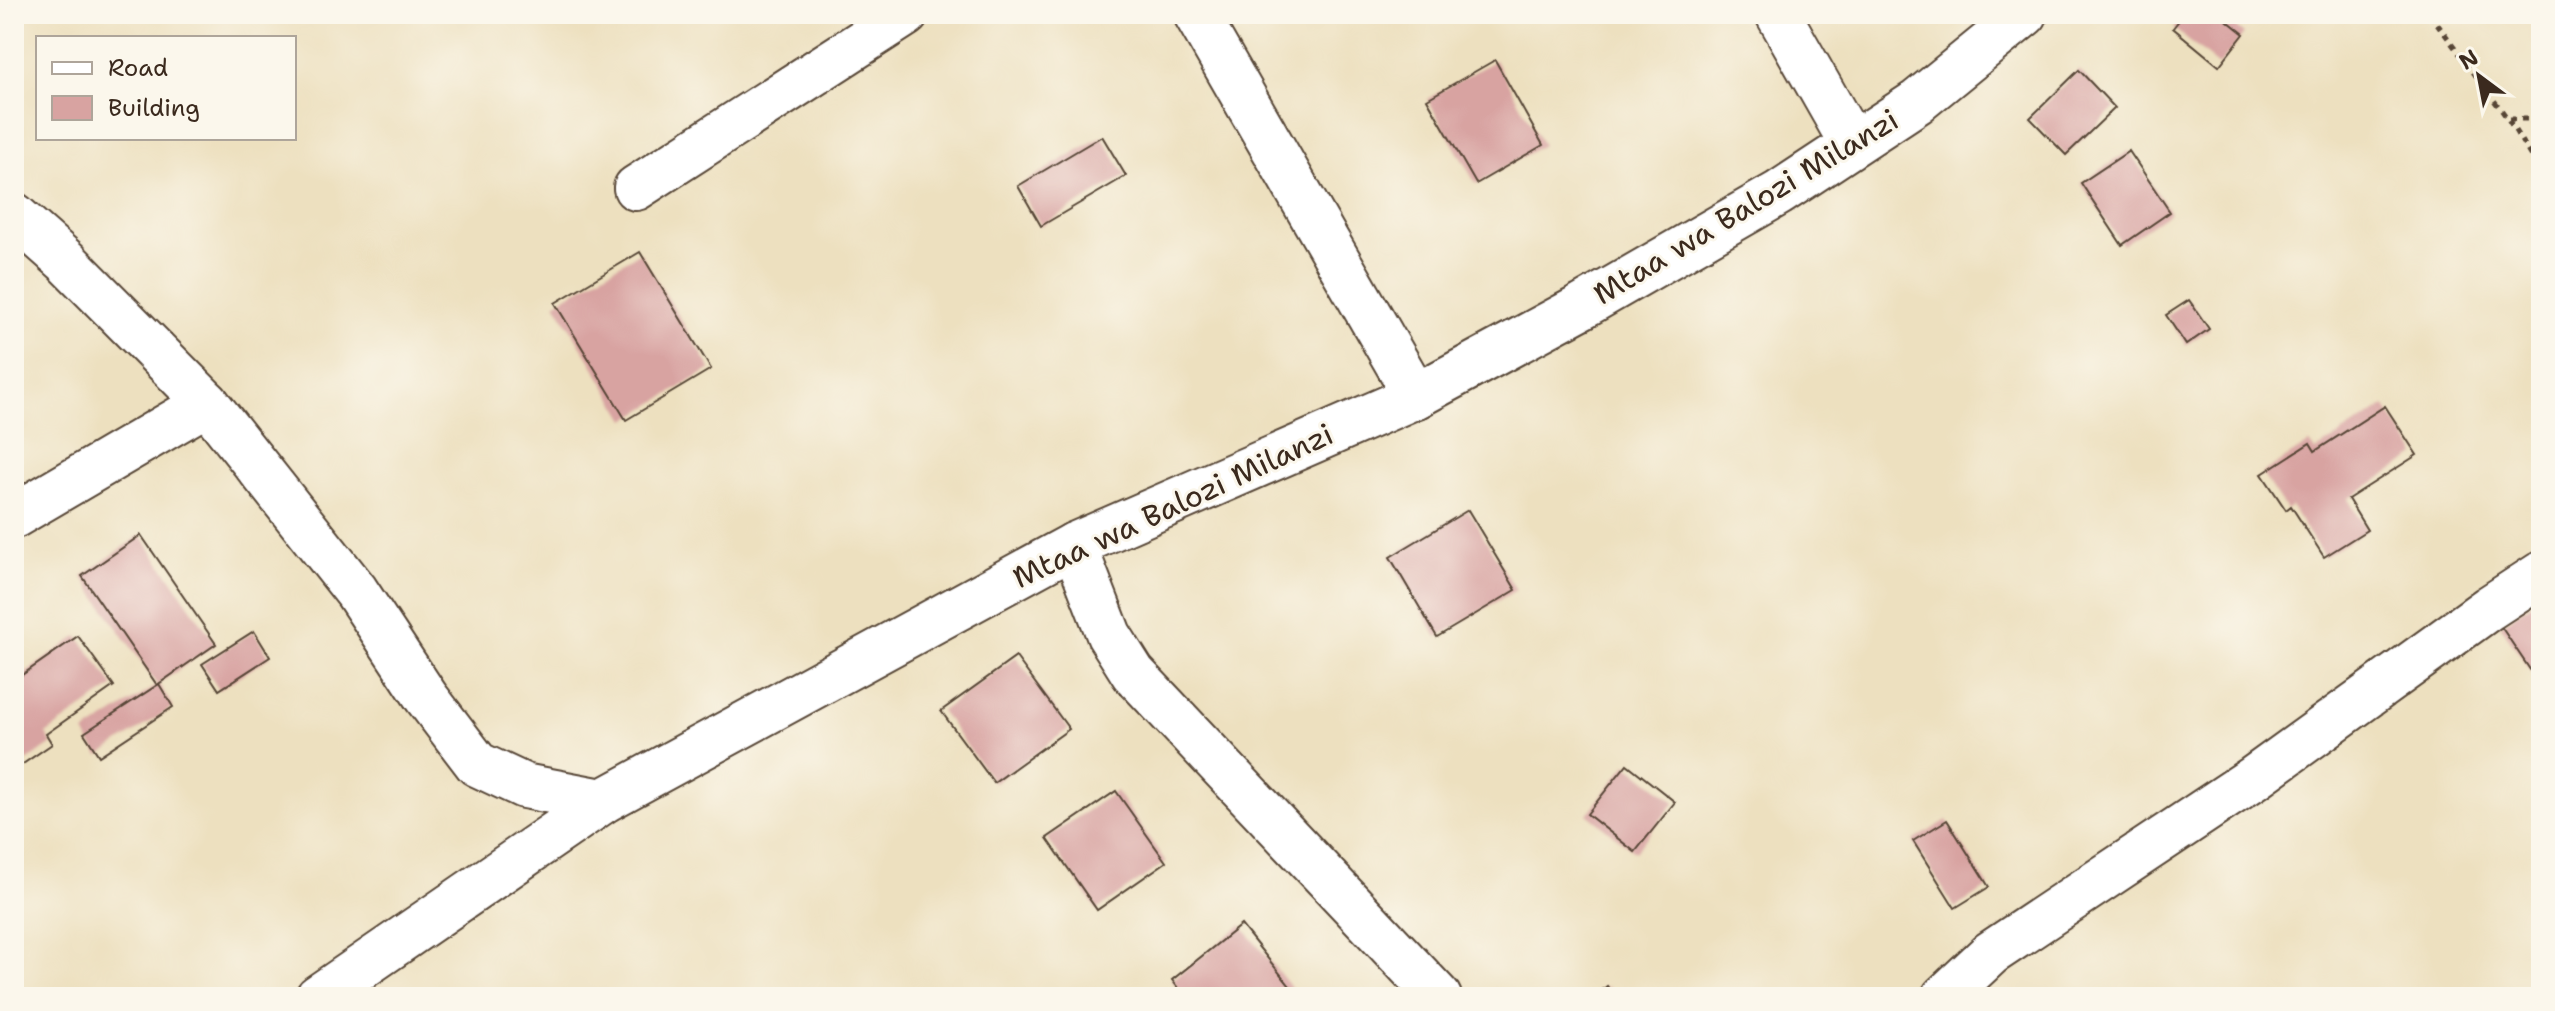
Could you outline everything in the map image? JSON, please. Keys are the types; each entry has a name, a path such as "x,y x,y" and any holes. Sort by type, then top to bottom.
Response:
{"street":[{"path":"636,188 906,14"},
{"path":"1196,14 1416,396"},
{"path":"1778,14 1852,144"},
{"name":"Mtaa wa Balozi Milanzi","path":"318,997 603,801 1074,545 1416,396 1779,193 1917,102 2025,14"},
{"path":"14,215 66,261 207,403 356,591 426,697 477,764 524,786 603,801"},
{"path":"14,516 207,403"},
{"path":"1074,545 1109,635 1133,673 1439,997"},
{"path":"1944,997 1991,953 2254,778 2489,608 2541,574"}],"path":[{"path":"2430,14 2508,119 2541,173"},
{"path":"2508,119 2541,119"}],"building":[{"path":"2184,14 2219,14 2244,34 2219,66 2173,28"},
{"path":"2258,14 2276,14 2264,22"},
{"path":"1495,60 1543,145 1476,184 1427,99"},
{"path":"2079,70 2115,108 2066,155 2030,118"},
{"path":"1102,136 1126,176 1041,226 1018,186"},
{"path":"2129,151 2170,212 2122,245 2081,183"},
{"path":"640,252 711,369 626,420 555,303"},
{"path":"2189,300 2209,329 2186,345 2166,315"},
{"path":"2385,406 2417,455 2348,499 2367,530 2324,557 2291,506 2286,510 2262,474 2310,443 2315,451"},
{"path":"1468,510 1516,590 1437,637 1390,557"},
{"path":"141,535 216,644 157,685 82,576"},
{"path":"2541,597 2541,686 2500,625"},
{"path":"254,631 270,657 219,690 202,664"},
{"path":"78,636 114,686 46,734 52,744 14,770 14,676 16,679"},
{"path":"1016,657 1069,729 994,783 941,711"},
{"path":"159,684 173,707 99,756 84,733"},
{"path":"1627,764 1675,802 1635,852 1587,814"},
{"path":"1116,791 1166,862 1097,910 1047,838"},
{"path":"1947,820 1989,887 1955,908 1913,841"},
{"path":"1241,925 1298,997 1185,997 1172,980"},
{"path":"1607,986 1616,997 1594,997"}]}
